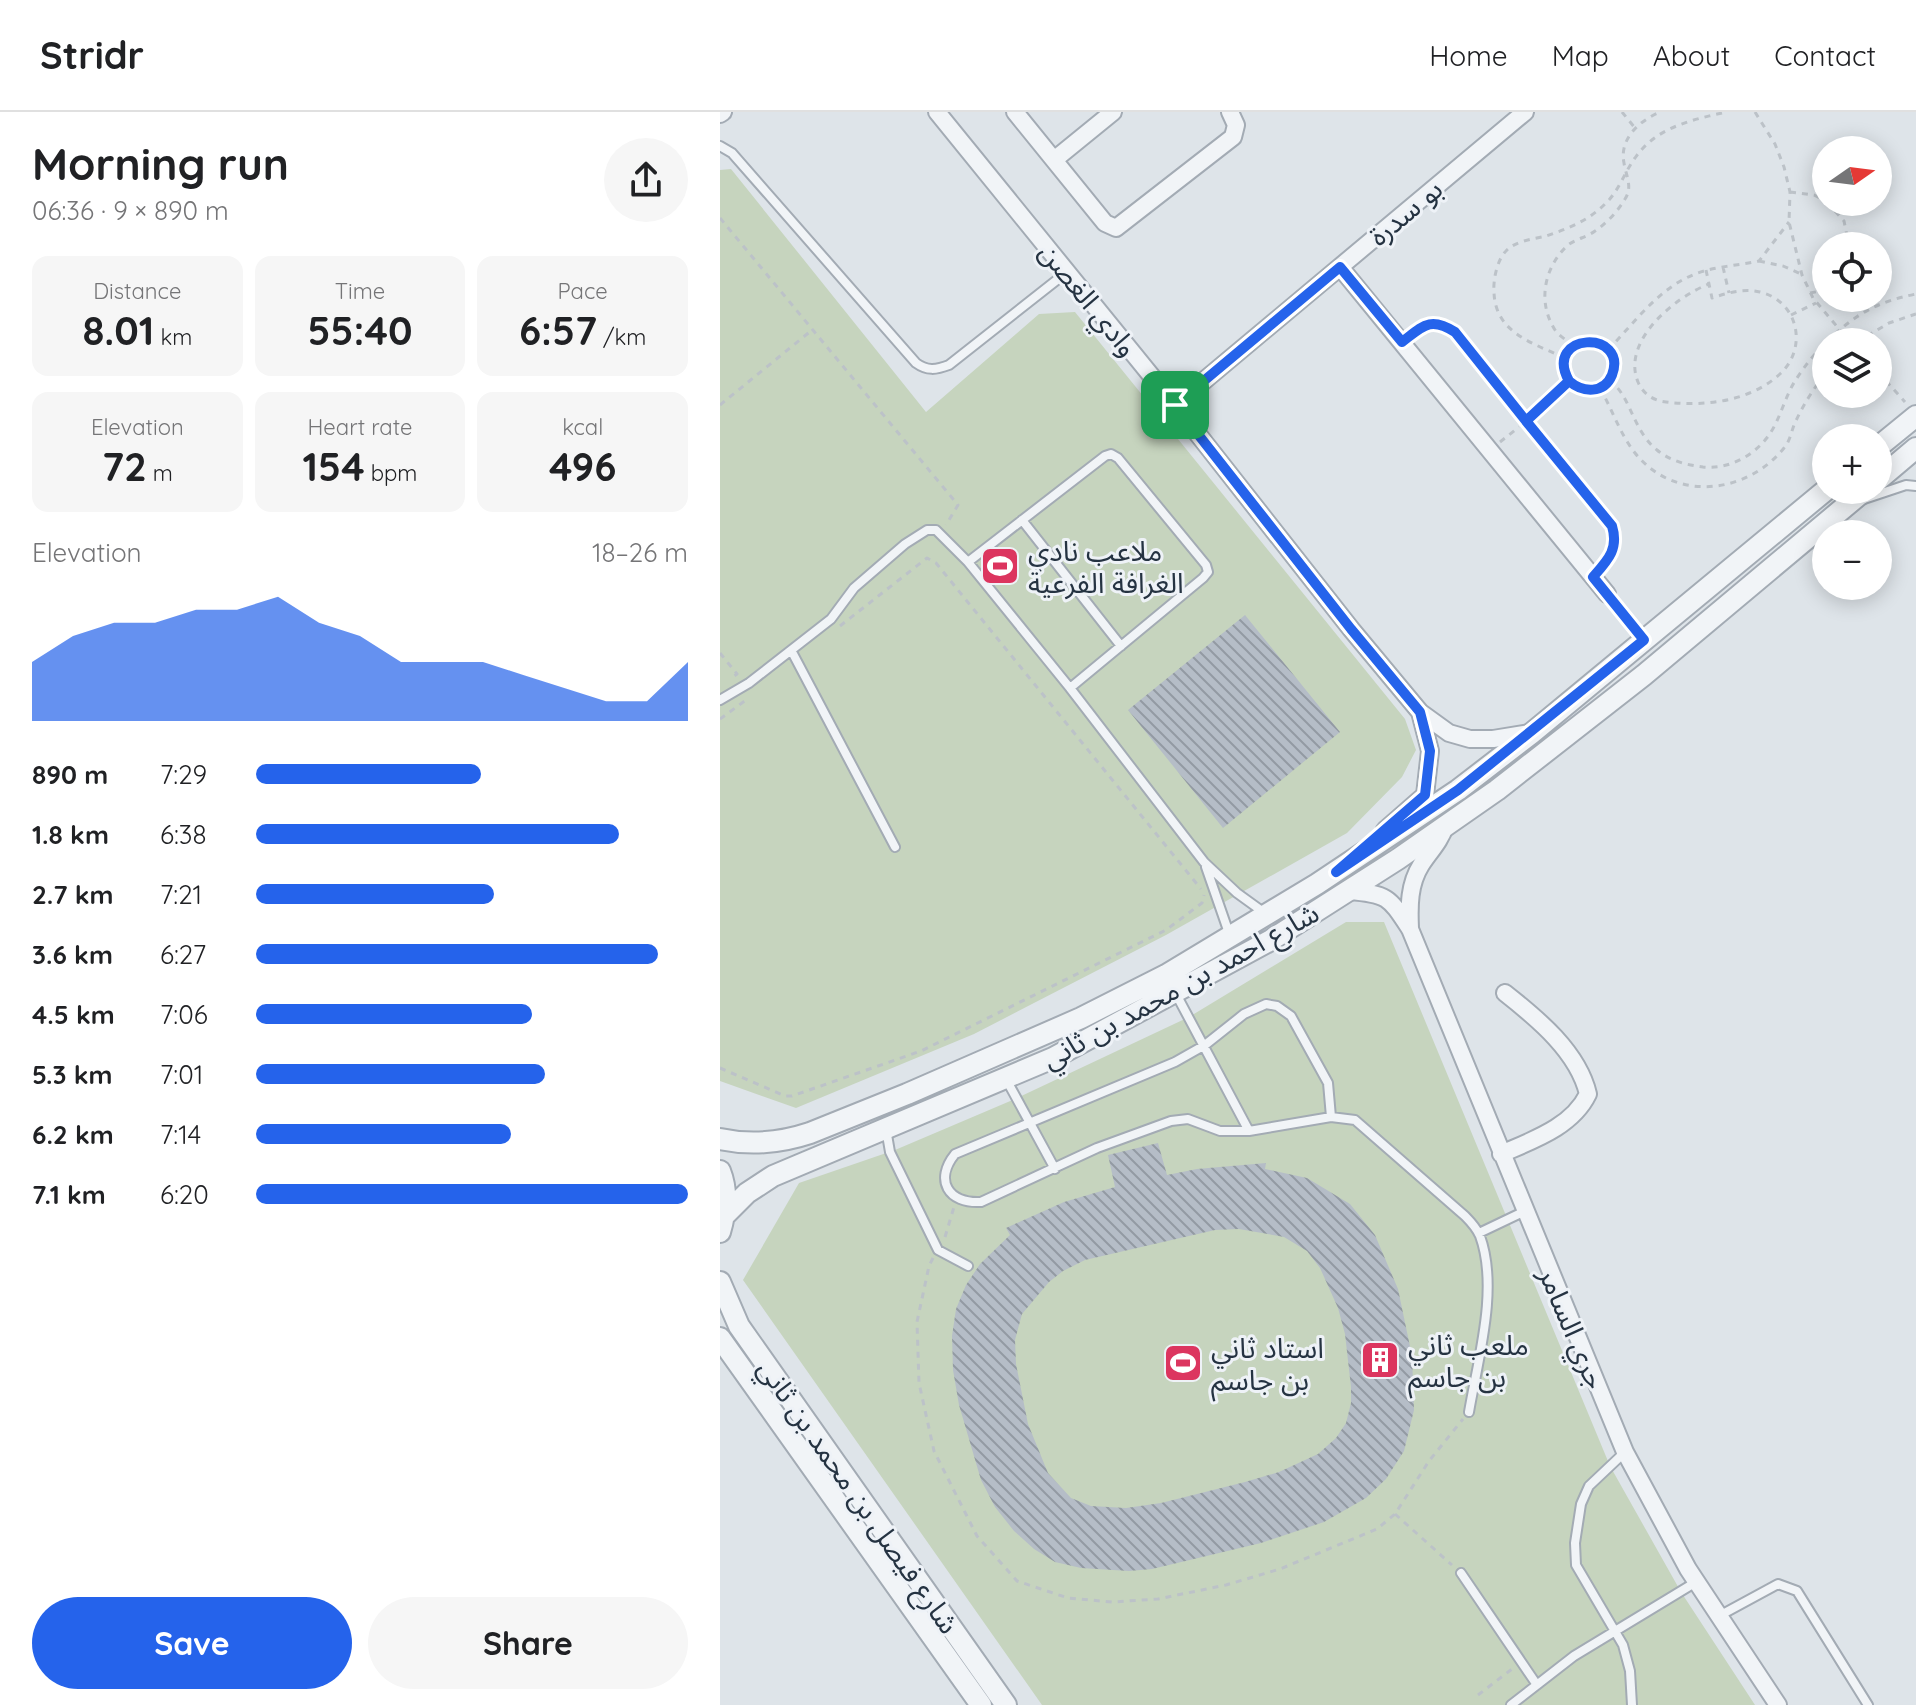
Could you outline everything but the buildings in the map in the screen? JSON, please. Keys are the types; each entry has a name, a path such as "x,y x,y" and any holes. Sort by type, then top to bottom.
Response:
{"street":[{"name":"وادي الغصن","path":"937,112 1420,712 1449,733 1470,739 1532,733"},
{"path":"1015,112 1105,223 1116,228 1233,137 1236,125 1230,112"},
{"path":"1054,160 1113,112"},
{"name":"بو سدرة","path":"1175,405 1525,112"},
{"path":"1340,267 1607,594"},
{"path":"1892,431 1911,410"},
{"path":"1892,468 1916,448"},
{"name":"شارع احمد بن محمد بن ثاني","path":"720,1139 764,1144 824,1127 1081,1018 1155,981 1268,915 1424,815 1532,733 1812,502"},
{"name":"شارع احمد بن محمد بن ثاني","path":"722,1224 747,1193 773,1176 1053,1058 1271,940 1349,891 1567,737 1848,505"},
{"name":"وادي الغصن","path":"1336,872 1425,795 1430,751 1420,712"},
{"name":"جري السامر","path":"1410,929 1414,878 1445,826"},
{"name":"جري السامر","path":"1349,891 1382,895 1393,904 1410,929 1625,1452 1697,1582 1778,1705"},
{"path":"1501,1154 1542,1136 1571,1118 1588,1094 1586,1083 1562,1044 1505,993"},
{"path":"720,1171 725,1189 722,1224"},
{"name":"شارع فيصل بن محمد بن ثاني","path":"720,1282 739,1326 1006,1705"},
{"name":"شارع فيصل بن محمد بن ثاني","path":"720,1338 981,1705"}],"lane":[{"path":"720,146 732,153 916,363 923,367 932,370 949,365 1067,272"},
{"path":"1402,342 1425,324 1441,323 1455,332 1612,526 1616,538 1611,557 1593,577"},
{"path":"968,562 1111,454 1118,458 1206,565 1208,572 1203,578 1070,688"},
{"path":"1848,505 1906,485 1916,486"},
{"path":"1022,520 1121,646"},
{"path":"720,700 831,619 854,588 916,535 927,530 941,533 1070,688 1204,862 1237,893 1268,915"},
{"path":"791,650 895,847"},
{"path":"1204,862 1230,936"},
{"path":"1176,993 1249,1131"},
{"path":"1331,1117 1328,1083 1291,1016 1277,1006 1266,1004 1244,1014 1205,1045 1175,1062 955,1154 946,1165 944,1176 947,1187 956,1199 966,1203 981,1202 1097,1148 1171,1121 1188,1119 1220,1131 1249,1131 1331,1117 1355,1120 1465,1216 1479,1233 1485,1256 1487,1305 1469,1412"},
{"path":"1006,1079 1055,1169"},
{"path":"886,1128 890,1152 938,1250 968,1266"},
{"path":"1479,1233 1525,1211"},
{"path":"1625,1452 1589,1486 1581,1504 1575,1543 1576,1565 1623,1645 1630,1671 1632,1705"},
{"path":"1461,1573 1537,1685"},
{"path":"1511,1705 1574,1656 1697,1582"},
{"path":"1719,1616 1778,1584 1797,1591 1868,1705"}],"path":[{"path":"1622,112 1636,128"},
{"path":"1574,346 1556,331 1548,313 1544,300 1547,280 1559,254 1571,243 1594,232 1627,197 1629,185 1623,161 1624,144 1648,117 1660,112"},
{"path":"1565,358 1506,328 1497,314 1494,286 1505,251 1519,243 1583,221 1605,204 1636,156 1674,125 1726,112"},
{"path":"1755,112 1775,144 1790,192 1789,222 1802,275 1812,297"},
{"path":"1790,192 1812,195"},
{"path":"720,218 958,505 941,533"},
{"path":"1759,261 1789,222"},
{"path":"1608,350 1661,293 1681,279 1706,270 1759,261 1783,266 1802,275"},
{"path":"1723,267 1729,293"},
{"path":"1706,270 1709,284 1712,298 1729,293 1761,292 1777,299 1791,315 1797,329 1792,356 1783,372 1749,394 1731,400 1665,402 1652,398 1641,391 1635,375 1634,360 1639,347 1670,305 1709,284"},
{"path":"1842,328 1872,306 1916,294"},
{"path":"1791,315 1812,305"},
{"path":"1824,312 1837,328"},
{"path":"1881,328 1916,314"},
{"path":"720,405 812,330"},
{"path":"1587,341 1608,350 1614,363 1609,380 1600,388 1584,390 1569,381 1565,358 1574,346 1587,341"},
{"path":"1609,380 1622,393 1641,435 1657,451 1673,460 1708,467 1740,461 1757,448 1772,431 1795,382 1812,360"},
{"path":"1490,451 1569,381"},
{"path":"1600,388 1634,452 1646,465 1662,475 1694,487 1719,487 1740,482 1761,471 1787,444 1812,393"},
{"path":"1892,388 1911,410"},
{"path":"720,1068 785,1096 792,1096 921,1051 1166,930 1202,903 1204,893 936,563 927,558 916,565 832,633"},
{"path":"1607,594 1644,640"},
{"path":"720,653 737,674 729,680 737,690"},
{"path":"720,719 746,700"},
{"path":"956,1199 949,1231 929,1266 917,1322 919,1383 934,1451 977,1536 1017,1581 1068,1598 1112,1602 1158,1599 1226,1585 1280,1569 1377,1529 1395,1514 1429,1461 1469,1412"},
{"path":"1395,1514 1461,1573"},
{"path":"1478,1695 1521,1661"}],"green space":[{"name":"ملاعب نادي الغرافة الفرعية","path":"731,169 926,412 1039,314 1075,312 1405,719 1416,750 1402,777 1347,833 1166,935 974,1034 796,1108 720,1081 720,170"},
{"path":"1346,922 1384,922 1610,1466 1681,1592 1755,1705 1042,1705 743,1280 799,1183 895,1150 1015,1099 1189,1017"}],"place":[{"name":"ملاعب نادي الغرافة الفرعية","path":"1000,566"},
{"name":"ملعب ثاني بن جاسم","path":"1380,1360"},
{"name":"استاد ثاني بن جاسم","path":"1183,1363"}],"route":[{"path":"1175,405 1340,267 1402,342 1425,324 1441,323 1455,332 1526,421 1569,381 1576,387 1592,391 1606,384 1614,363 1602,345 1580,342 1568,351 1564,366 1569,381 1526,421 1612,526 1616,538 1611,557 1593,577 1644,640 1458,790 1336,872 1425,795 1430,751 1420,712 1175,405"}]}
